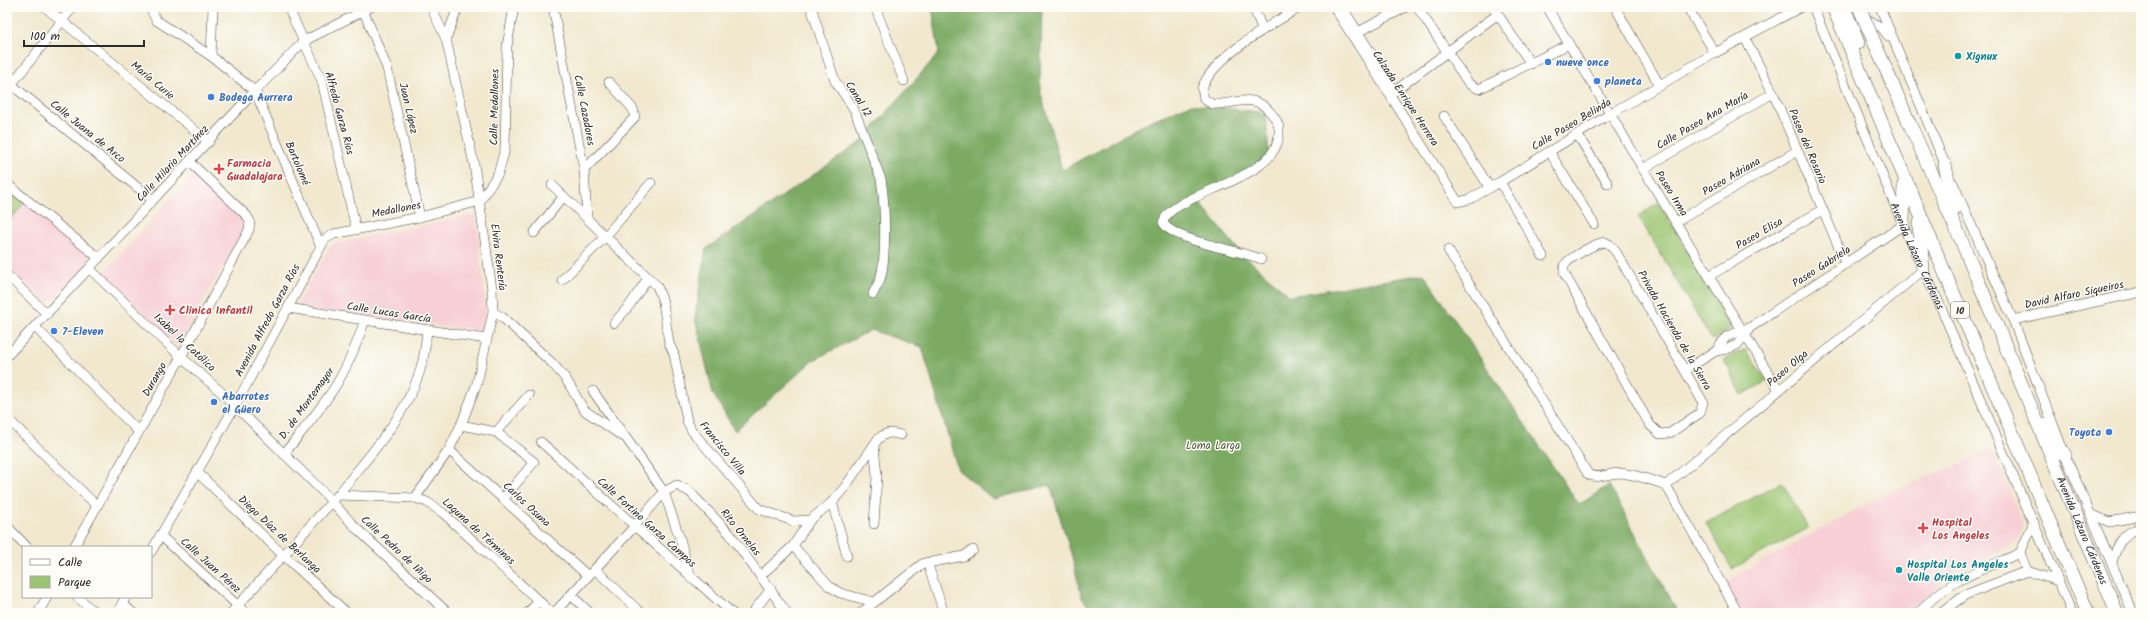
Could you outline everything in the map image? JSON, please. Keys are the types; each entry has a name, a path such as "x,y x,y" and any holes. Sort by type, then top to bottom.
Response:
{"highway":[{"name":"Avenida Lázaro Cárdenas","path":"1833,7 1884,122 1917,206 2088,613"},
{"path":"1844,7 1880,99 1884,122"},
{"name":"Avenida Lázaro Cárdenas","path":"1859,7 1959,235 2117,613"},
{"path":"1945,165 1959,235"},
{"path":"1903,225 1904,174"},
{"path":"1917,206 1924,270"},
{"path":"2030,403 2065,455"}],"street":[{"name":"María Curie","path":"45,7 209,142"},
{"path":"8,85 73,7"},
{"path":"150,7 156,20 211,56 255,91"},
{"path":"211,56 213,7"},
{"name":"Alfredo Garza Ríos","path":"288,7 322,81 356,229"},
{"name":"Elvira Rentería","path":"415,498 449,450 461,425 477,383 493,312 492,289 474,164 446,39 430,7"},
{"path":"446,39 458,7"},
{"name":"Calle Medallones","path":"480,201 498,174 506,149 507,46 514,7"},
{"name":"Calle Cazadores","path":"553,7 584,170 587,217"},
{"name":"Canal 12","path":"811,7 826,48 835,81 854,109 881,179 884,191 884,260 880,279 873,294"},
{"path":"875,7 904,81"},
{"path":"1253,7 1264,30"},
{"path":"1262,259 1249,254 1188,238 1169,229 1163,222 1167,214 1182,204 1241,176 1264,163 1277,145 1280,135 1279,125 1265,106 1254,101 1242,100 1219,105 1208,102 1204,99 1202,88 1208,76 1232,53 1300,7"},
{"name":"Calzada Enrique Herrera","path":"1334,7 1461,202"},
{"name":"Calzada Enrique Herrera","path":"1342,7 1395,91 1461,202"},
{"path":"1358,32 1406,7"},
{"path":"1417,7 1469,84 1479,89 1569,44"},
{"name":"Paseo Irma","path":"1547,7 1610,114 1778,390"},
{"path":"1615,7 1660,86"},
{"path":"1687,7 1715,53"},
{"name":"Calle Paseo Belinda","path":"1461,202 1490,188 1610,114 1715,53 1801,7"},
{"name":"Avenida Lázaro Cárdenas","path":"1813,7 1903,225 2034,522 2072,613"},
{"name":"Avenida Lázaro Cárdenas","path":"1880,7 1945,165 2013,320 2065,455 2133,613"},
{"name":"Calle Hilario Martínez","path":"7,356 209,142 255,91 304,41 366,8"},
{"name":"Juan López","path":"366,8 387,68 420,217"},
{"path":"1395,91 1447,52 1496,10 1531,64"},
{"path":"1854,32 1862,21 1872,21 1882,28 1898,50"},
{"name":"Paseo del Rosario","path":"1745,38 1773,93 1846,264"},
{"path":"584,170 635,117 633,108 609,82"},
{"name":"Calle Juana de Arco","path":"8,85 153,200"},
{"name":"Bartolomé","path":"255,91 320,245"},
{"name":"Calle Paseo Ana María","path":"1643,168 1773,93"},
{"path":"1444,116 1490,188"},
{"path":"1577,134 1608,184"},
{"path":"1549,151 1594,224"},
{"name":"Paseo Adriana","path":"1676,222 1797,151"},
{"name":"Durango","path":"75,546 247,236 250,221 247,216 190,162"},
{"path":"1500,182 1543,256"},
{"path":"562,280 605,237 651,183"},
{"path":"7,184 99,258"},
{"path":"552,185 563,197 587,217 605,237 648,278 629,306 614,323"},
{"path":"534,233 563,197"},
{"name":"Medallones","path":"320,245 328,236 420,217 480,201"},
{"name":"Paseo Elisa","path":"1709,276 1822,210"},
{"name":"Paseo Gabriela","path":"1685,370 1716,351 1726,337 1743,333 1903,225"},
{"name":"Privada Hacienda de la Sierra","path":"1597,244 1609,244 1616,252 1685,370 1701,398 1702,410 1670,433 1660,434 1650,425 1566,278 1564,270 1565,264 1597,244"},
{"name":"Avenida Alfredo Garza Ríos","path":"152,550 235,406 320,245"},
{"path":"1448,250 1585,470 1590,476 1612,473 1627,474 1666,485 1738,613"},
{"name":"Isabel la Católica","path":"90,269 284,454 335,498"},
{"name":"Paseo Olga","path":"1666,485 1778,390 1924,270"},
{"path":"7,275 47,314"},
{"name":"Francisco Villa","path":"648,278 656,286 663,302 669,342 674,354 687,420 692,432 759,509 793,521 810,520"},
{"name":"David Alfaro Siqueiros","path":"2013,320 2141,292"},
{"name":"Calle Lucas García","path":"288,308 486,339"},
{"path":"493,312 502,317 566,379 584,410 626,439"},
{"name":"D. de Montemayor","path":"284,454 323,404 340,379 356,346 365,320"},
{"path":"35,327 138,431"},
{"path":"230,613 335,498 387,432 406,403 423,360 427,330"},
{"path":"594,390 626,439 664,492 691,578"},
{"path":"496,432 529,395"},
{"path":"7,418 97,506"},
{"path":"461,425 496,432 534,462 504,498"},
{"path":"760,576 793,546 810,520 832,502 884,433 891,432 901,435"},
{"name":"Calle Fortino Garza Campos","path":"541,442 634,527 732,613"},
{"path":"874,446 877,476 874,524"},
{"name":"Carlos Osuna","path":"449,450 641,613"},
{"name":"Diego Díaz de Berlanga","path":"197,472 283,555 347,613"},
{"name":"Rito Ornelas","path":"664,492 677,485 690,492 734,538 787,613"},
{"path":"553,613 634,527 664,492"},
{"name":"Laguna de Términos","path":"335,498 415,498 427,502 443,513 553,613"},
{"name":"Calle Pedro de Iñigo","path":"335,498 356,528 448,613"},
{"path":"832,502 847,556"},
{"path":"2091,514 2109,522 2141,516"},
{"path":"1920,613 1936,594 1948,586 2020,554 2034,522"},
{"path":"7,526 25,546"},
{"path":"2112,562 2121,540 2130,532 2141,528"},
{"name":"Calle Juan Pérez","path":"160,535 246,613"},
{"path":"793,546 829,586 840,594 874,602"},
{"path":"861,613 927,562 964,556 972,550"},
{"path":"2020,554 2027,572"},
{"path":"927,562 944,613"},
{"path":"1941,613 1965,595 1984,586 2027,572 2058,581"},
{"path":"752,613 771,589"},
{"path":"571,595 590,613"},
{"path":"38,613 46,598"},
{"path":"78,598 96,613"},
{"path":"117,613 124,600 133,613"},
{"path":"528,613 539,601"}],"shaded area":[{"name":"Clinica Infantil","path":"198,174 244,221 245,227 178,347 103,273 192,176"},
{"path":"27,200 89,254 90,257 87,264 56,298 47,302 7,268 7,223"},
{"path":"476,214 486,309 483,331 294,308 332,244"},
{"name":"Hospital Los Angeles","path":"1992,450 2023,524 2022,532 2017,542 1955,572 1906,613 1741,613 1723,583 1879,497"}],"green space":[{"name":"Loma Larga","path":"932,7 1042,7 1040,90 1062,170 1150,121 1191,104 1266,113 1269,155 1198,201 1242,254 1290,296 1424,274 1579,505 1609,485 1678,613 1094,613 1082,598 1071,553 1050,485 993,499 958,470 922,347 871,330 812,361 735,431 713,394 695,317 706,249 861,142 939,53"},
{"path":"7,184 27,200 7,223"},
{"path":"1659,203 1733,327 1712,340 1638,216"},
{"path":"1745,349 1767,381 1742,395 1724,360"},
{"path":"1782,482 1808,528 1732,569 1706,523"}],"place":[{"name":"Xignux","path":"1958,56"},
{"name":"nueve once","path":"1548,62"},
{"name":"planeta","path":"1597,81"},
{"name":"Bodega Aurrera","path":"211,97"},
{"name":"Farmacia Guadalajara","path":"219,169"},
{"name":"Clinica Infantil","path":"170,310"},
{"name":"7-Eleven","path":"54,331"},
{"name":"Abarrotes el Güero","path":"214,402"},
{"name":"Toyota","path":"2109,432"},
{"name":"Hospital Los Angeles","path":"1923,528"},
{"name":"Hospital Los Angeles Valle Oriente","path":"1899,570"}]}
